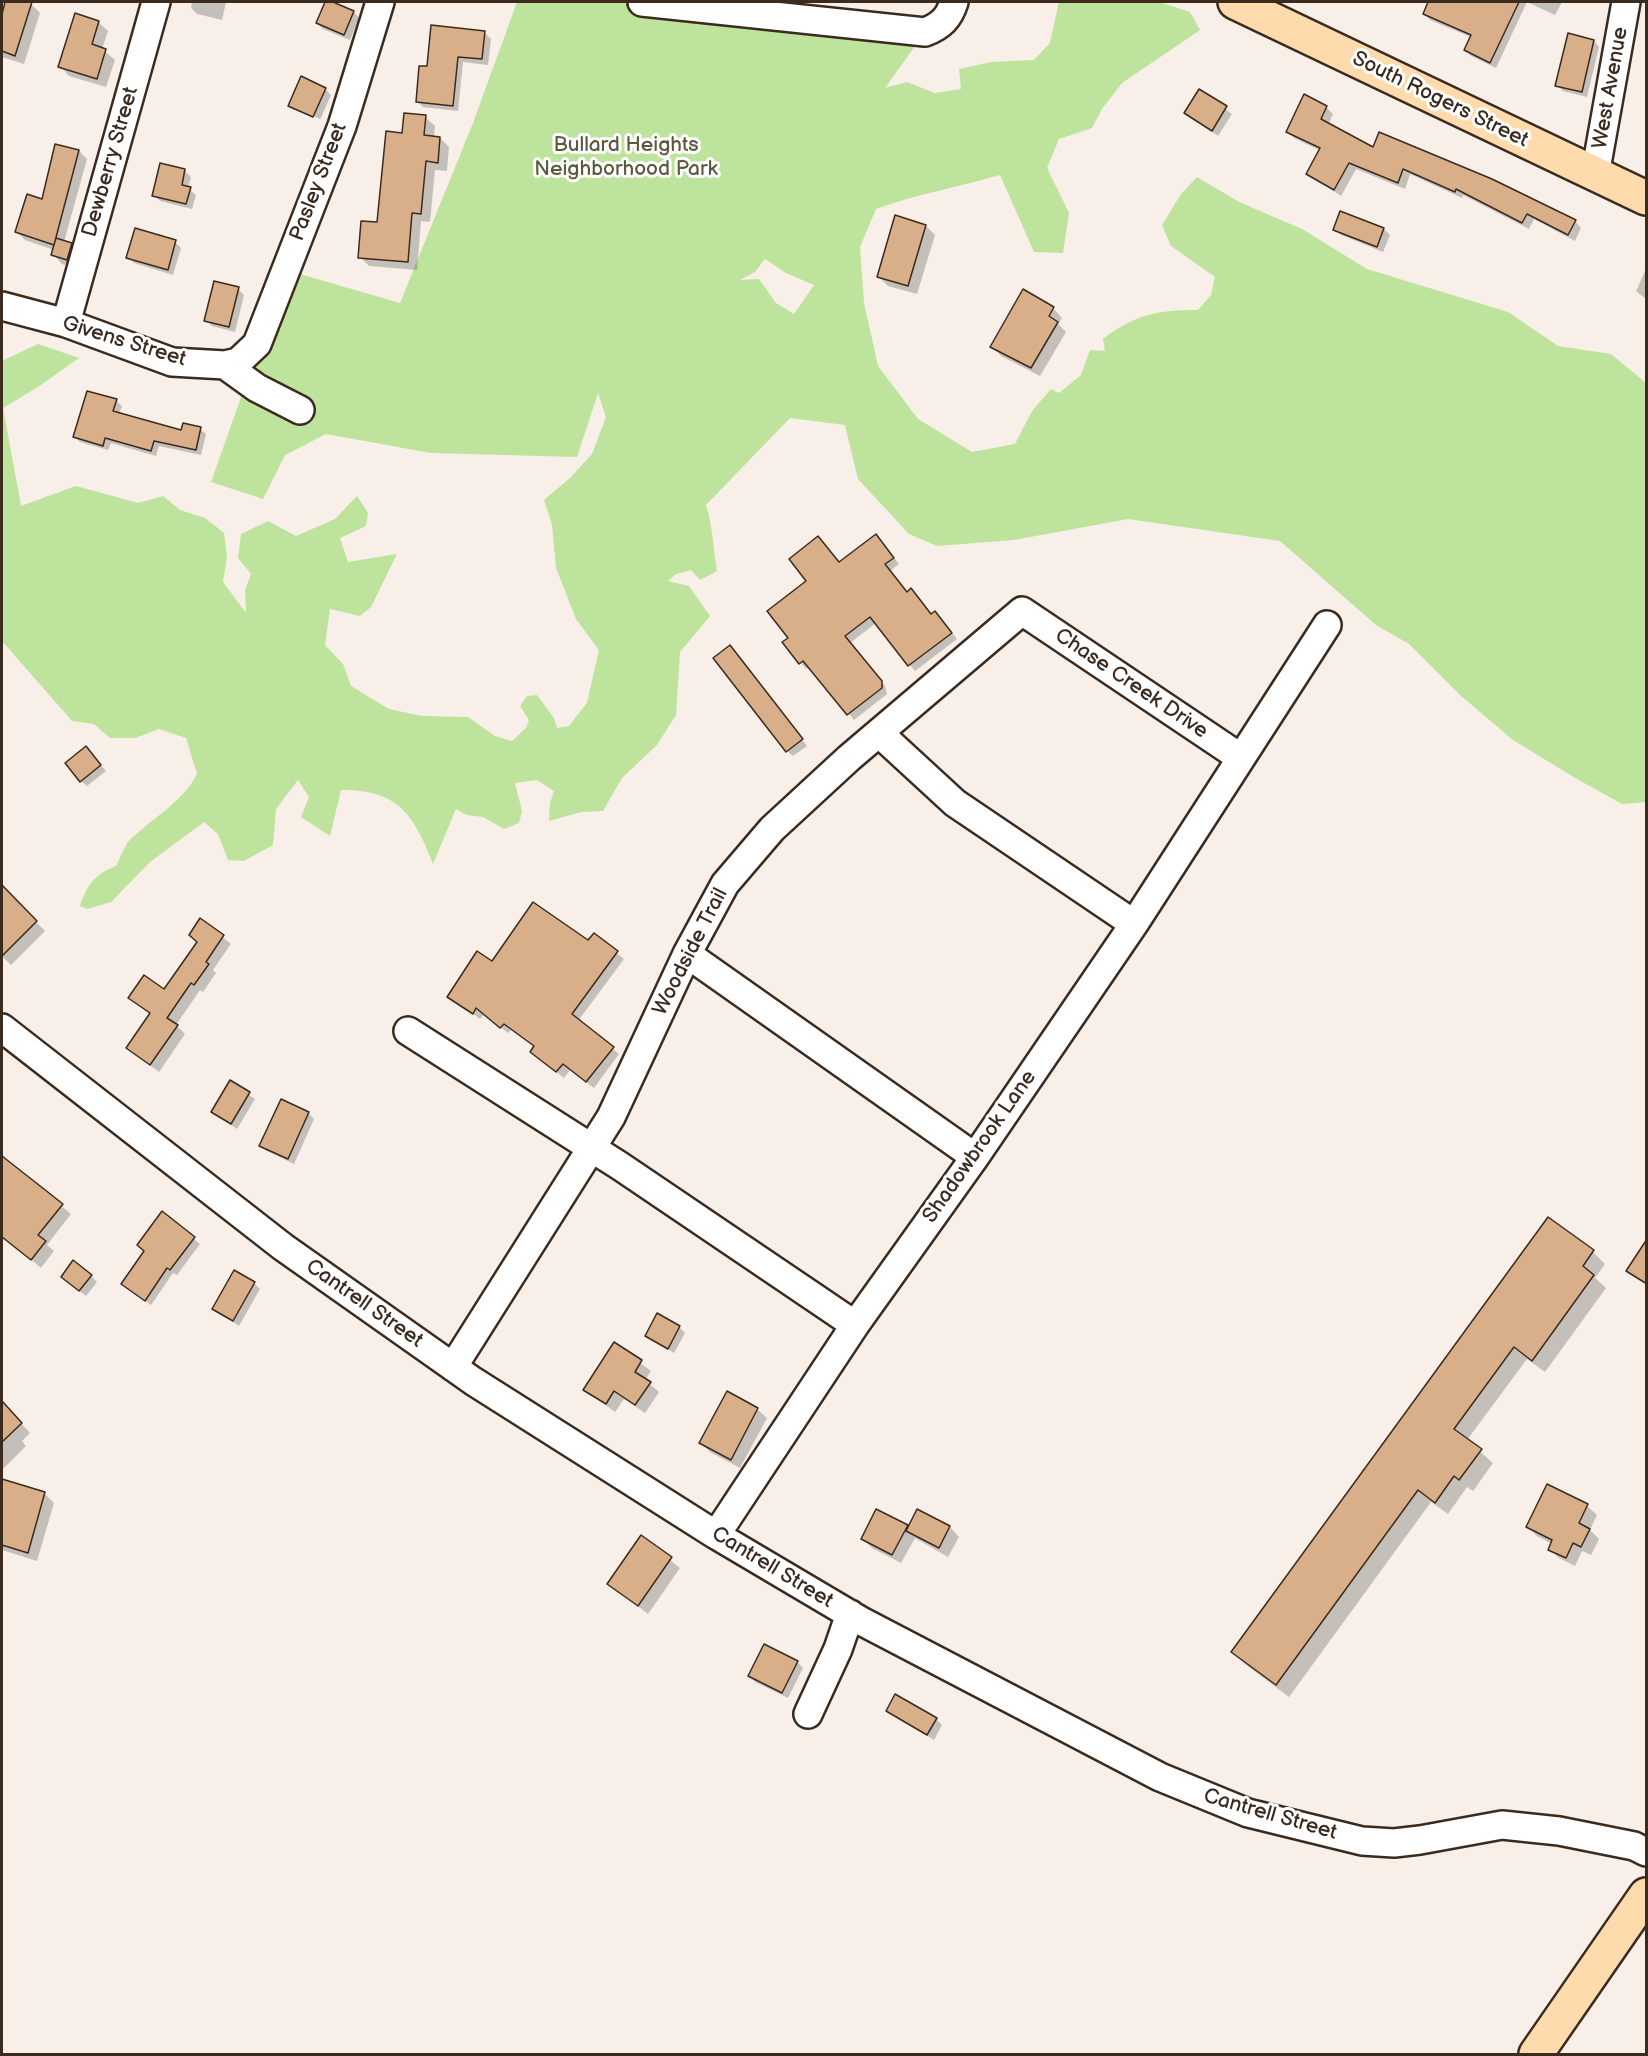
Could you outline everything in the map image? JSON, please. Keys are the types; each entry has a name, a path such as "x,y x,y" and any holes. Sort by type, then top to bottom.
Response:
{"main road":[{"name":"South Rogers Street","path":"1235,2 1647,198"},
{"path":"1536,2055 1647,1895"}],"street":[{"name":"Dewberry Street","path":"66,323 156,2"},
{"name":"Pasley Street","path":"235,361 257,344 342,126 380,2"},
{"path":"642,2 924,32 936,28 950,15 954,2"},
{"name":"West Avenue","path":"1595,175 1626,2"},
{"name":"Givens Street","path":"2,306 66,323 172,362 235,361"},
{"path":"235,361 256,388 300,410"},
{"name":"Woodside Trail","path":"453,1368 593,1149 611,1117 687,954 725,884 772,829 849,758 1022,611"},
{"name":"Chase Creek Drive","path":"1022,611 1241,758"},
{"name":"Shadowbrook Lane","path":"716,1535 855,1325 975,1157 1134,924 1327,625"},
{"path":"880,734 955,803 1134,924"},
{"path":"687,954 975,1157"},
{"name":"Cantrell Street","path":"2,1028 283,1247 453,1368 716,1535 849,1614 1160,1777 1248,1813 1362,1841 1394,1843 1502,1825 1559,1831 1634,1846 1647,1852"},
{"path":"408,1031 593,1149 855,1325"},
{"path":"808,1714 838,1649 849,1614"}],"green space":[{"name":"Bullard Heights Neighborhood Park","path":"517,2 641,2 925,32 885,88 907,82 935,93 961,89 959,69 991,62 1034,60 1050,43 1059,2 1159,2 1190,12 1200,30 1122,83 1102,109 1092,128 1059,139 1047,168 1069,213 1063,253 1034,252 1000,175 876,209 860,247 864,303 878,366 918,419 972,452 1015,444 1032,411 1051,389 1059,393 1081,375 1090,350 1105,351 1103,339 1126,324 1148,315 1198,310 1211,295 1215,277 1171,246 1162,225 1181,194 1197,177 1239,202 1302,229 1367,269 1508,312 1558,346 1611,354 1646,383 1646,802 1622,804 1513,740 1460,695 1409,644 1376,625 1280,541 1128,519 1014,540 937,546 909,534 858,479 845,425 790,418 706,505 712,529 717,571 700,580 691,570 676,574 668,581 689,586 710,616 680,652 676,715 657,745 622,778 603,811 581,812 549,821 550,803 554,791 537,780 515,783 522,811 519,823 504,829 483,817 467,815 456,809 433,864 411,819 390,800 377,794 341,790 330,836 301,817 309,797 298,780 276,809 273,845 244,861 228,860 218,834 204,822 150,862 111,902 87,909 80,906 93,881 116,866 130,840 177,800 197,774 186,738 159,729 135,738 110,738 94,724 72,721 2,641 2,361 38,344 79,358 3,408 21,506 76,486 138,503 163,496 180,510 205,518 224,533 227,557 223,582 246,613 245,590 251,574 238,558 241,534 268,521 296,536 335,519 357,496 368,513 366,526 340,538 348,562 397,554 371,607 360,616 330,609 325,645 343,664 351,686 389,709 422,716 468,717 495,736 512,741 526,728 529,720 520,706 527,696 537,695 554,718 557,728 569,726 587,703 599,650 576,619 556,568 552,525 544,500 570,478 592,454 606,417 598,393 577,457 431,453 326,434 285,455 263,499 211,482 286,270 400,303 473,123","holes":["765,259 786,273 814,285 794,314 776,303 759,279 740,280 755,272"]}],"building":[{"path":"5,2 32,2 15,56 2,51 2,14"},
{"path":"325,2 333,2 354,11 344,35 316,23"},
{"path":"1428,2 1519,2 1490,63 1464,50 1471,35 1423,14"},
{"path":"75,13 99,21 92,44 106,49 97,79 58,67"},
{"path":"431,25 485,31 482,59 458,57 453,106 416,102 419,66 427,66"},
{"path":"1568,33 1594,40 1582,92 1555,86"},
{"path":"301,76 326,88 313,117 288,106"},
{"path":"1199,89 1227,106 1212,131 1184,113"},
{"path":"1304,94 1327,106 1321,119 1373,147 1379,132 1492,179 1576,220 1568,235 1527,214 1522,223 1456,189 1455,192 1403,169 1398,183 1349,163 1334,190 1306,174 1320,148 1286,132"},
{"path":"404,113 426,115 424,135 440,137 438,163 426,161 421,214 412,213 408,262 358,258 361,221 377,222 386,131 402,133"},
{"path":"55,144 79,150 54,245 15,232 27,194 42,199"},
{"path":"160,163 185,169 182,185 191,187 186,204 152,196"},
{"path":"1340,211 1384,228 1377,247 1333,230"},
{"path":"895,215 926,225 908,286 877,277"},
{"path":"135,228 176,240 168,270 126,258"},
{"path":"56,238 72,243 67,260 51,255"},
{"path":"214,281 239,287 229,327 204,321"},
{"path":"1023,289 1054,307 1049,316 1058,322 1031,368 990,347"},
{"path":"87,391 117,399 113,411 181,430 183,423 201,427 196,450 154,441 151,451 105,438 103,446 73,437"},
{"path":"876,534 894,558 885,564 907,592 911,588 931,614 935,611 952,633 908,666 870,617 845,636 882,681 882,688 847,715 803,661 799,664 782,642 788,638 767,611 806,581 789,559 818,536 839,562"},
{"path":"730,645 803,739 786,752 713,658"},
{"path":"86,746 101,765 80,782 65,763"},
{"path":"2,885 37,921 2,956"},
{"path":"533,902 588,940 594,933 618,951 572,1014 614,1047 586,1082 563,1064 556,1072 530,1052 534,1046 504,1024 500,1028 476,1008 473,1014 447,997 477,951 492,961"},
{"path":"200,918 224,935 206,962 209,964 194,985 191,983 167,1018 178,1025 150,1065 126,1048 150,1013 128,998 144,975 164,989 197,942 189,935"},
{"path":"230,1080 250,1092 231,1124 211,1112"},
{"path":"281,1099 309,1112 288,1159 259,1146"},
{"path":"2,1156 63,1204 38,1235 46,1241 31,1260 2,1237"},
{"path":"162,1211 195,1237 170,1270 167,1268 145,1301 121,1284 144,1251 137,1245"},
{"path":"1548,1217 1594,1250 1583,1266 1594,1275 1532,1361 1514,1347 1454,1429 1482,1449 1459,1480 1454,1476 1435,1503 1418,1490 1276,1685 1231,1652"},
{"path":"1647,1239 1647,1284 1626,1271"},
{"path":"73,1260 92,1275 79,1291 61,1277"},
{"path":"234,1270 255,1282 233,1321 212,1309"},
{"path":"657,1313 680,1326 668,1349 645,1336"},
{"path":"614,1342 642,1360 635,1372 651,1382 635,1405 614,1391 606,1404 583,1390"},
{"path":"727,1391 758,1408 731,1460 699,1443"},
{"path":"2,1401 22,1423 2,1442"},
{"path":"2,1479 45,1492 28,1553 2,1545"},
{"path":"1547,1484 1588,1504 1579,1523 1590,1529 1581,1547 1573,1543 1566,1558 1548,1550 1552,1540 1526,1527"},
{"path":"876,1509 908,1525 892,1555 861,1539"},
{"path":"917,1509 950,1526 939,1548 906,1531"},
{"path":"641,1535 672,1557 638,1606 607,1584"},
{"path":"764,1644 798,1661 782,1693 748,1676"},
{"path":"895,1694 937,1718 927,1735 886,1711"}]}
